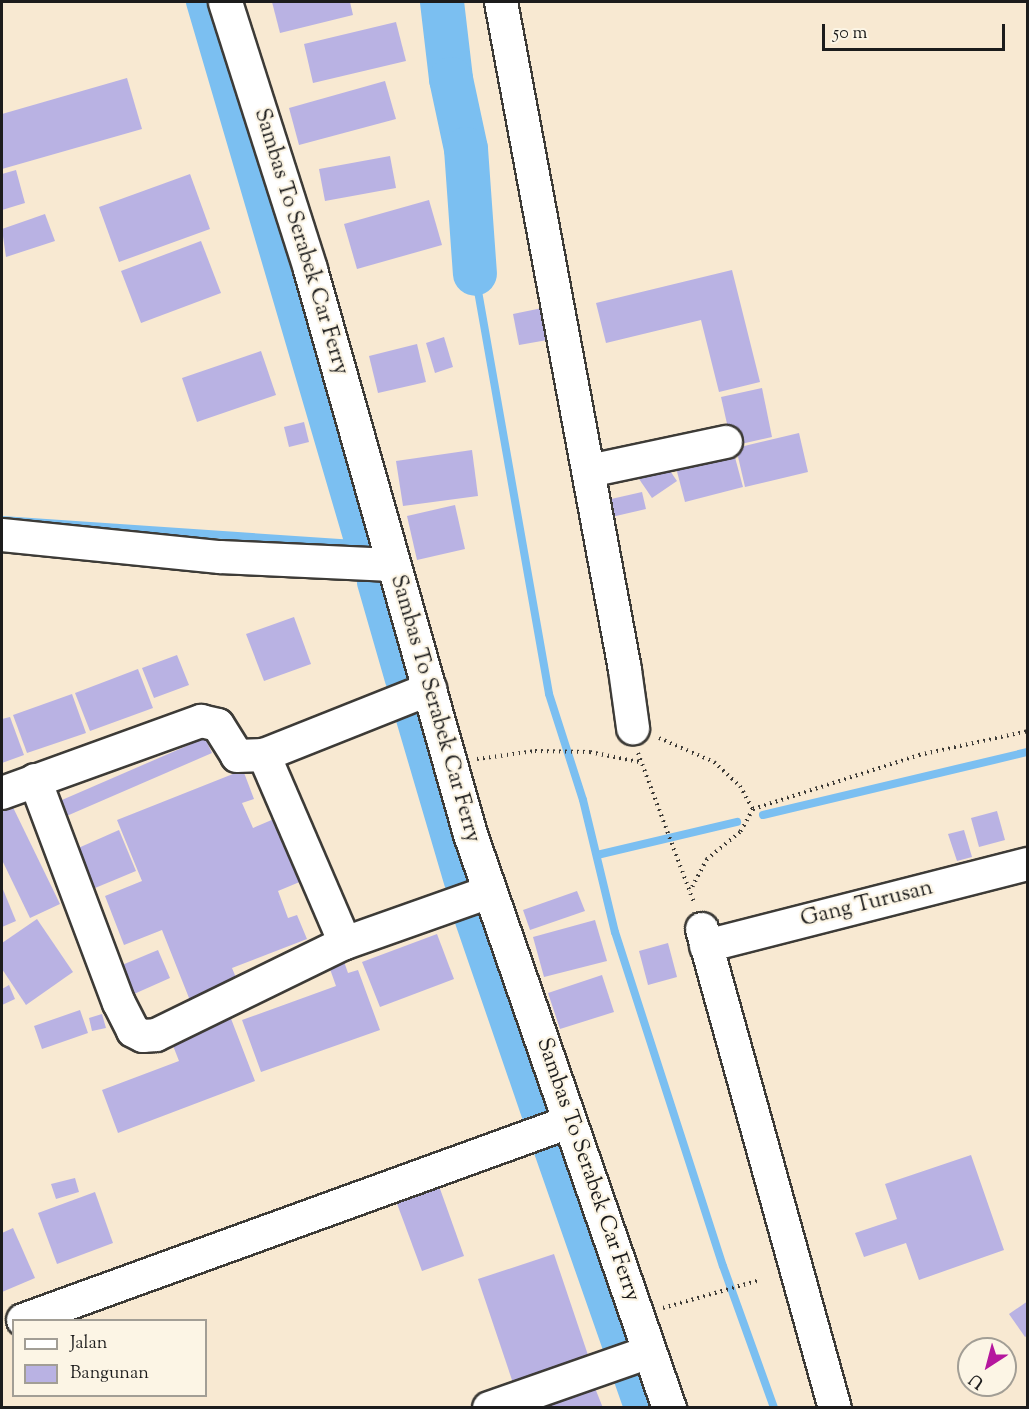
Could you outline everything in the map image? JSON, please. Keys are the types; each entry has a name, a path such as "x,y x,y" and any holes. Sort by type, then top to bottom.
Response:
{"highway":[{"name":"Sambas To Serabek Car Ferry","path":"225,2 310,269 392,565 489,892 669,1407"}],"street":[{"path":"501,2 589,471 633,728"},
{"path":"589,471 726,442"},
{"path":"2,535 220,557 392,565"},
{"path":"2,793 201,721 218,725 237,756 264,755 430,689"},
{"path":"264,755 345,943"},
{"path":"34,780 119,1003 133,1031 143,1036 156,1035 345,943 489,892"},
{"name":"Gang Turusan","path":"704,938 1028,864"},
{"path":"704,938 834,1407"},
{"path":"26,1319 569,1122"},
{"path":"489,1407 648,1352"}],"path":[{"path":"633,728 714,762 740,786 753,809"},
{"path":"690,891 707,858 740,832 753,809 919,755 1028,731"},
{"path":"450,763 535,751 590,752 640,762 690,891 704,938"},
{"path":"637,1316 760,1280"}],"building":[{"path":"272,2 350,2 353,15 280,33"},
{"path":"396,22 406,61 313,83 304,44"},
{"path":"127,78 142,129 2,169 2,114"},
{"path":"385,81 396,119 299,145 289,108"},
{"path":"390,156 396,188 325,201 319,169"},
{"path":"16,170 25,203 2,210 2,174"},
{"path":"190,174 210,229 119,262 99,207"},
{"path":"429,200 442,245 357,269 344,224"},
{"path":"45,214 55,241 6,257 2,229"},
{"path":"201,241 221,293 141,323 121,271"},
{"path":"732,270 760,382 719,392 701,320 606,343 596,303"},
{"path":"547,307 553,339 519,345 513,314"},
{"path":"444,337 453,367 435,373 426,343"},
{"path":"417,344 426,382 378,393 369,356"},
{"path":"261,351 276,395 197,422 182,378"},
{"path":"762,388 772,437 732,446 721,397"},
{"path":"304,422 309,442 289,447 284,427"},
{"path":"799,433 808,472 745,487 736,448"},
{"path":"472,450 478,496 403,506 396,461"},
{"path":"733,450 743,487 685,502 675,464"},
{"path":"662,459 677,481 652,498 637,476"},
{"path":"642,492 646,509 603,519 598,502"},
{"path":"455,505 465,549 417,560 407,516"},
{"path":"294,617 311,664 264,681 246,634"},
{"path":"177,655 189,685 154,698 142,668"},
{"path":"138,669 153,708 90,731 75,693"},
{"path":"72,694 86,733 27,753 13,715"},
{"path":"10,717 24,755 2,763 2,719"},
{"path":"205,738 212,753 62,818 55,803"},
{"path":"243,770 254,799 242,803 253,828 288,813 314,876 278,891 288,918 297,915 307,939 232,968 239,985 191,1003 162,930 124,945 105,896 142,881 117,820"},
{"path":"7,795 60,904 30,918 2,860 2,798"},
{"path":"997,811 1005,840 979,847 971,818"},
{"path":"119,830 136,871 83,893 67,853"},
{"path":"964,830 972,857 957,861 948,834"},
{"path":"2,887 16,921 2,927"},
{"path":"577,891 585,911 530,930 523,910"},
{"path":"37,919 73,972 26,1005 2,969 2,943"},
{"path":"595,920 607,961 544,977 533,937"},
{"path":"437,934 454,979 380,1007 362,962"},
{"path":"668,943 677,977 648,985 639,951"},
{"path":"158,950 170,978 134,994 122,965"},
{"path":"340,950 348,973 358,970 380,1030 261,1072 242,1020 336,986 325,955"},
{"path":"602,975 614,1012 560,1029 548,993"},
{"path":"9,985 15,999 2,1005 2,989"},
{"path":"80,1010 88,1033 42,1049 34,1026"},
{"path":"102,1014 106,1028 92,1031 89,1018"},
{"path":"230,1016 255,1081 118,1133 102,1090 179,1061 170,1038"},
{"path":"971,1155 1004,1250 919,1280 906,1243 864,1257 855,1233 897,1219 885,1184"},
{"path":"75,1178 79,1192 56,1199 51,1184"},
{"path":"439,1186 464,1256 422,1271 396,1201"},
{"path":"95,1192 113,1243 57,1264 38,1213"},
{"path":"13,1228 35,1278 2,1292 2,1233"},
{"path":"554,1254 589,1358 513,1383 478,1279"},
{"path":"1028,1301 1028,1335 1025,1337 1009,1314"},
{"path":"591,1378 603,1408 509,1408"}],"waterway":[{"path":"199,2 358,544"},
{"path":"442,2 451,79 466,149 475,274"},
{"path":"475,274 549,694 583,800 615,932 723,1266 774,1408"},
{"path":"2,520 358,544"},
{"path":"370,583 398,680"},
{"path":"409,719 457,882"},
{"path":"763,815 1028,752"},
{"path":"597,855 737,822"},
{"path":"468,921 534,1113"},
{"path":"547,1151 637,1408"}]}
